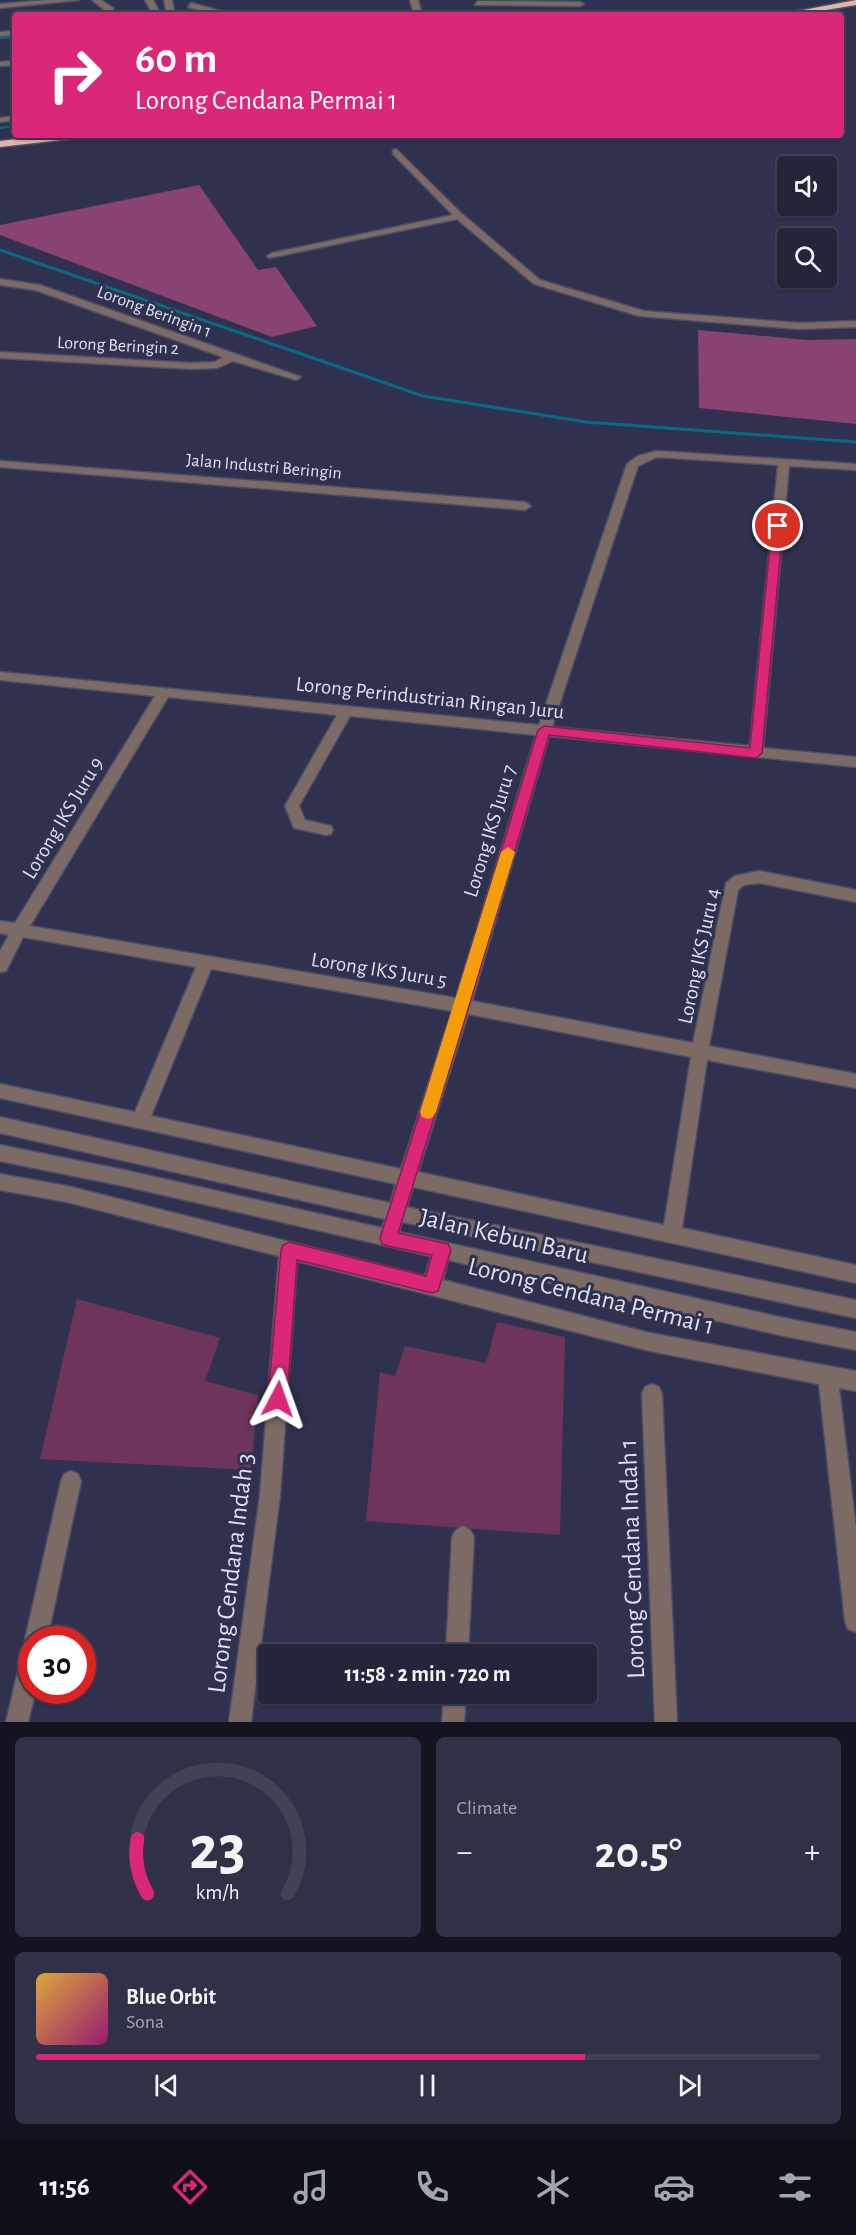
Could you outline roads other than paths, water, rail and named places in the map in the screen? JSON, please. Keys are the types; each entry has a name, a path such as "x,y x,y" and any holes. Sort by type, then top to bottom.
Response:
{"highway":[{"path":"798,12 856,2"},
{"path":"826,12 856,7"},
{"path":"0,144 52,138"}],"street":[{"path":"0,6 38,2 64,5 75,0"},
{"path":"96,0 110,12"},
{"path":"477,1 580,4"},
{"path":"23,4 23,12"},
{"path":"192,8 216,12"},
{"path":"396,152 459,216 537,282 643,314 800,326 856,324"},
{"path":"272,256 459,216"},
{"name":"Lorong Beringin 1","path":"0,282 37,287 232,357 296,377"},
{"name":"Lorong Beringin 2","path":"0,356 191,366 217,365 232,357"},
{"name":"Lorong IKS Juru 7","path":"388,1238 462,1006 544,730 633,464 642,458 657,454 784,463"},
{"path":"756,753 784,463 856,467"},
{"name":"Jalan Industri Beringin","path":"0,464 525,506"},
{"name":"Lorong Perindustrian Ringan Juru","path":"0,676 856,762"},
{"name":"Lorong IKS Juru 9","path":"0,966 19,930 163,694"},
{"path":"326,830 299,824 292,806 346,711"},
{"name":"Lorong IKS Juru 4","path":"700,1052 731,887 740,880 759,877 856,896"},
{"name":"Lorong IKS Juru 5","path":"0,927 205,964 462,1006 856,1081"},
{"path":"140,1121 205,964"},
{"path":"672,1235 700,1052"},
{"name":"Jalan Kebun Baru","path":"0,1091 856,1274"},
{"name":"Jalan Kebun Baru","path":"0,1125 396,1213 856,1309"},
{"name":"Jalan Kebun Baru","path":"0,1153 856,1341"},
{"name":"Lorong Cendana Permai 1","path":"0,1182 68,1194 650,1342 856,1381"},
{"name":"Lorong Cendana Indah 3","path":"240,1722 270,1495 289,1250"},
{"path":"432,1285 442,1250"},
{"path":"828,1374 856,1621"},
{"name":"Lorong Cendana Indah 1","path":"652,1394 666,1722"},
{"path":"39,1626 71,1481"},
{"path":"458,1644 463,1537"},
{"path":"17,1722 21,1704"},
{"path":"453,1722 454,1704"}],"waterway":[{"path":"0,38 12,37"},
{"path":"0,128 12,126"},
{"path":"0,250 423,396 586,422 856,442"}]}
